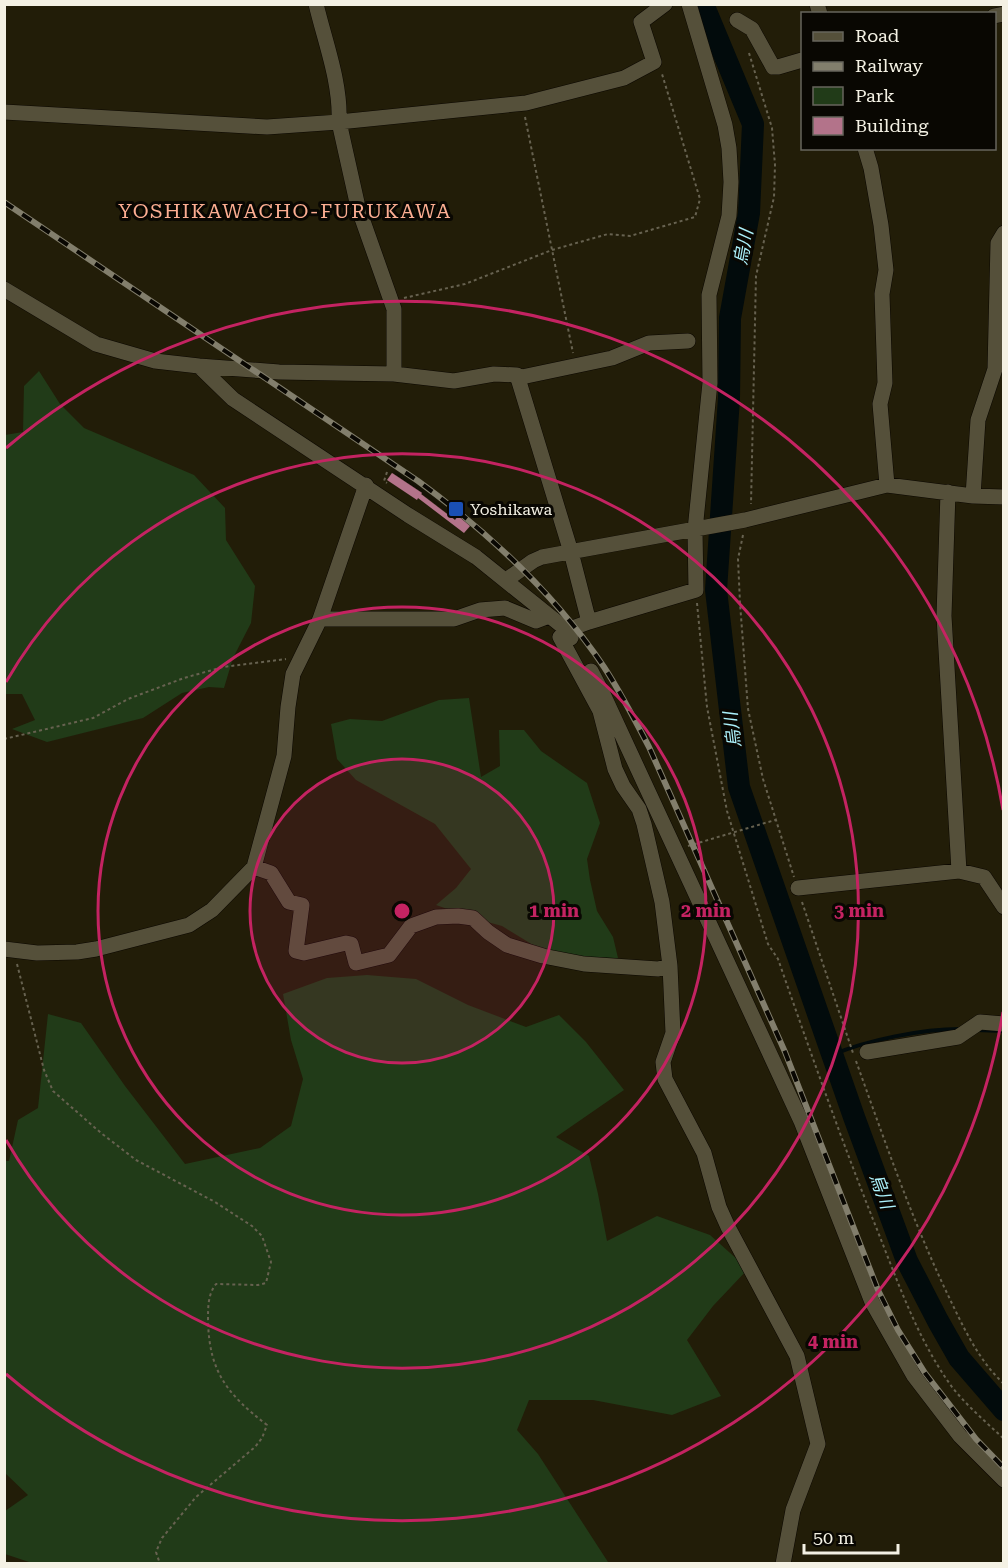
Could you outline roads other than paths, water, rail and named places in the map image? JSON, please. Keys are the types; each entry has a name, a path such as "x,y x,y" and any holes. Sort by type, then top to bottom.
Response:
{"street":[{"path":"316,4 336,85 340,109 339,122 358,207 394,309 394,374"},
{"path":"4,112 267,127 522,103 624,78 654,62 641,21 665,4"},
{"path":"689,4 725,125 731,182 729,216 710,295 710,383 697,530 696,590 589,622 567,630 560,637 600,711 615,769 623,786 639,809 644,824 662,902 670,966 673,1033 663,1062 665,1079 705,1153 719,1207 728,1227 797,1356 818,1444 793,1510 783,1563"},
{"path":"737,20 752,29 773,67 801,60"},
{"path":"866,150 881,225 886,270 882,294 885,383 880,404 887,485"},
{"path":"973,496 978,420 995,369 998,243 1004,233"},
{"path":"4,289 96,344 155,361 279,372 394,374 453,381 494,374 517,375 571,552 589,622"},
{"path":"518,378 575,364 612,358 649,343 688,341"},
{"path":"199,366 233,399 366,485 408,515 476,557 567,630 603,694 801,1121 872,1302 914,1376 960,1436 1004,1480"},
{"path":"8,950 37,953 96,950 189,925 212,910 254,867 284,756 293,674 320,619 366,485"},
{"path":"506,580 542,557 743,521 887,485 973,496 1004,497"},
{"path":"948,492 944,616 959,871"},
{"path":"320,619 454,619 480,610 506,608 536,621 549,616"},
{"path":"652,859 676,852"},
{"path":"254,867 271,873 289,902 302,905 296,951 304,953 346,943 351,944 356,963 388,955 411,926 436,917 458,916 473,918 488,933 507,945 543,956 584,964 658,969 670,966"},
{"path":"798,888 959,871 984,877 1004,907"},
{"path":"867,1052 958,1037 980,1022 1004,1024"}],"waterway":[{"name":"烏川","path":"703,4 753,124 749,213 730,318 729,398 716,590 739,787 854,1117 907,1261 959,1358 1004,1410"},
{"path":"832,1055 895,1036 961,1029"},
{"path":"977,1030 1003,1031"}],"railway":[{"path":"4,202 418,481 495,543 542,589 585,640 616,687 649,747 785,1052 878,1290 898,1330 925,1373 976,1439 1004,1468"}],"place":[{"name":"Yoshikawa","path":"456,509"}],"district":[{"name":"YOSHIKAWACHO-FURUKAWA","path":"285,211"}]}
